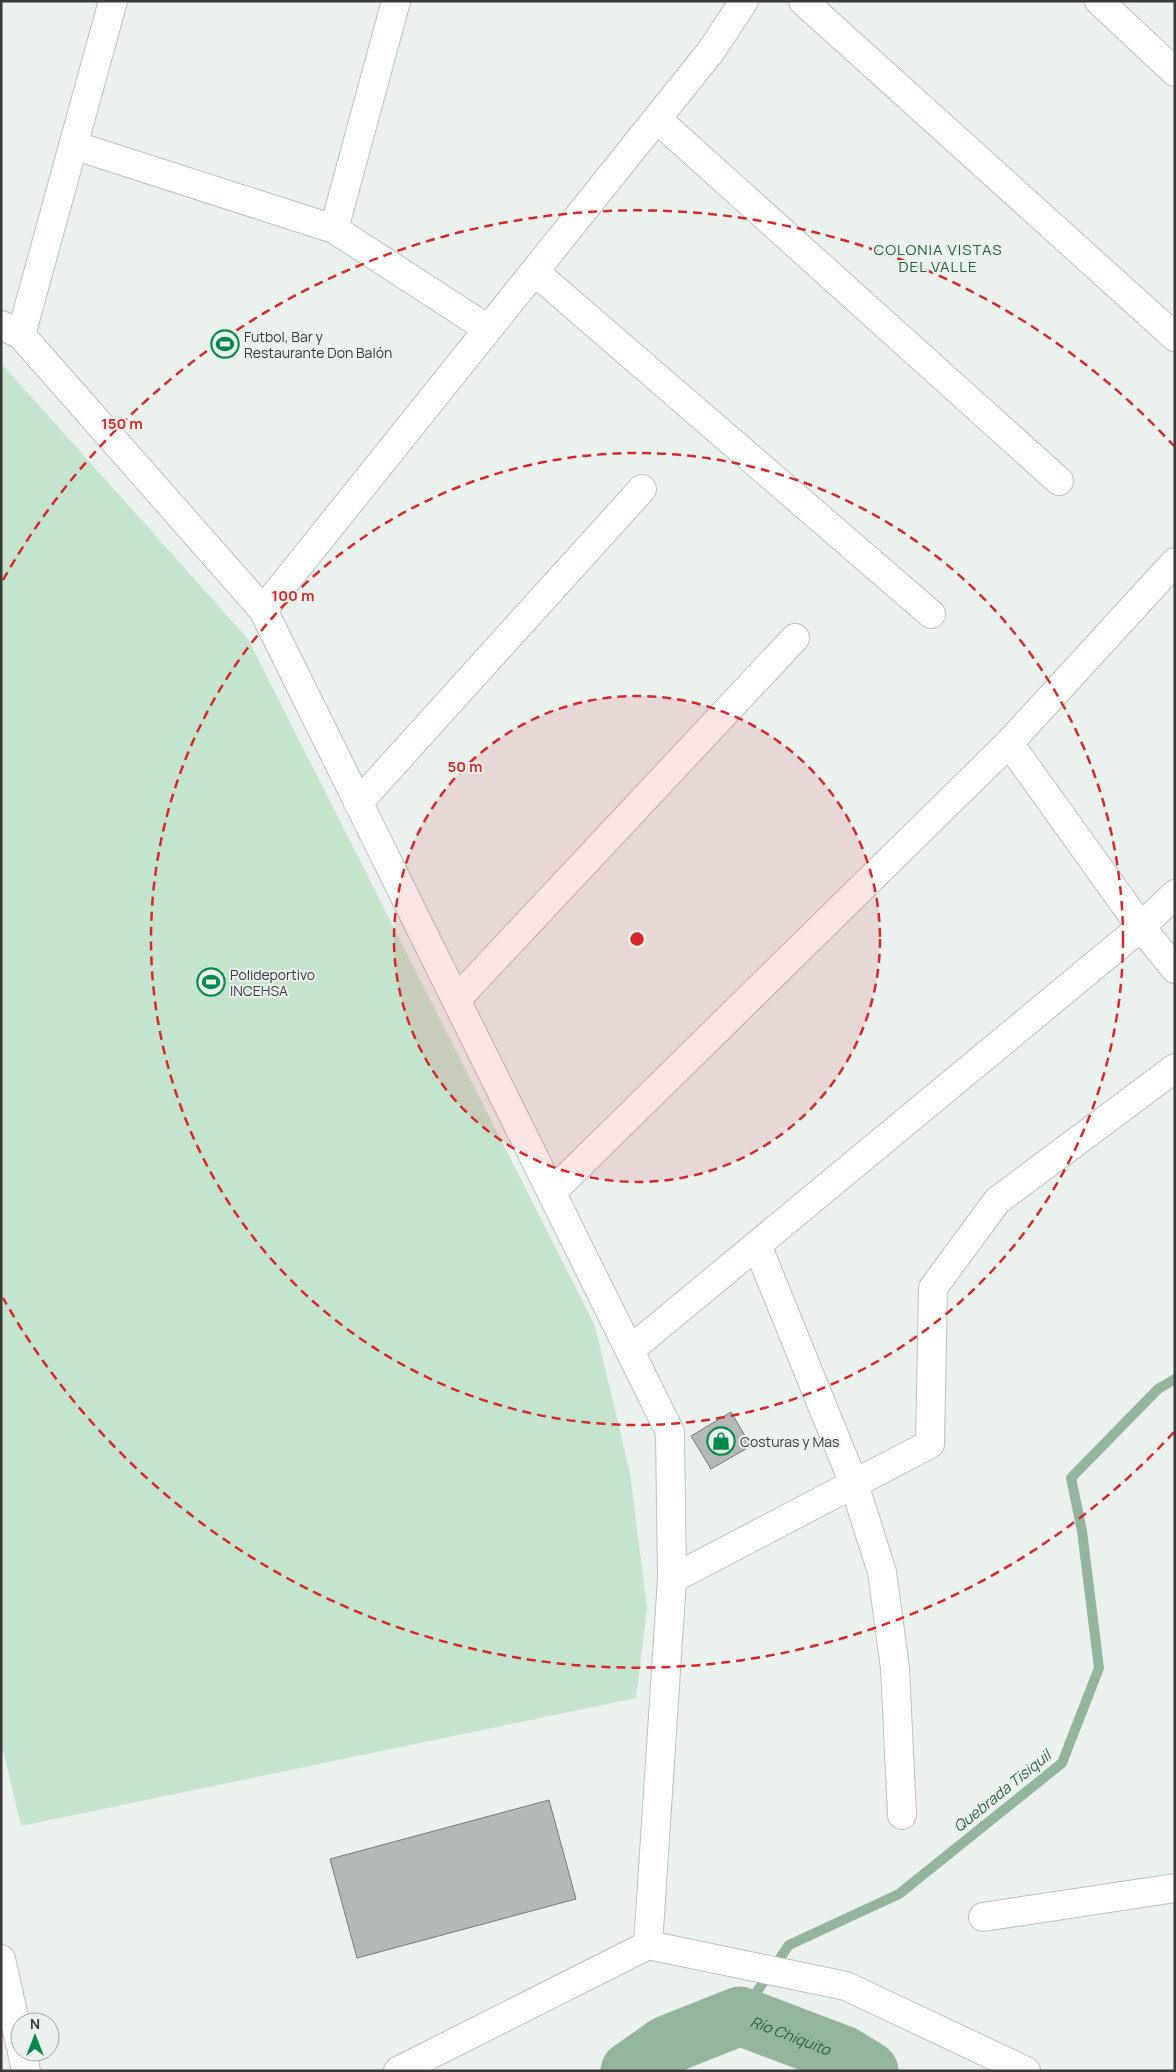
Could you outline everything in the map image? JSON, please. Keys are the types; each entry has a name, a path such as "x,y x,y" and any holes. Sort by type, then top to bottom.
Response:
{"street":[{"path":"113,1 73,145 11,330 263,610 670,1432 672,1579 648,1945"},
{"path":"334,229 396,1"},
{"path":"263,610 711,51 744,1"},
{"path":"803,1 1175,337"},
{"path":"1099,1 1175,72"},
{"path":"657,119 1059,482"},
{"path":"73,145 334,229 488,329"},
{"path":"535,272 931,614"},
{"path":"358,803 642,489"},
{"path":"552,1192 1009,743 1175,562"},
{"path":"456,1000 795,638"},
{"path":"1009,743 1141,928 1175,969"},
{"path":"630,1350 1141,928 1175,894"},
{"path":"672,1579 930,1444 933,1288 997,1201 1175,1068"},
{"path":"757,1245 854,1484 882,1572 895,1668 902,1815"},
{"path":"983,1917 1175,1888"},
{"path":"398,2071 648,1945 846,1986 1026,2071"},
{"path":"1,1959 13,2012"}],"green space":[{"name":"Polideportivo INCEHSA","path":"1,363 248,639 595,1326 630,1473 647,1608 636,1698 21,1826 1,1742"}],"building":[{"name":"Costuras y Mas","path":"731,1412 751,1446 711,1469 691,1436"},
{"path":"549,1800 576,1899 357,1958 330,1859"}],"waterway":[{"name":"Quebrada Tisiquil","path":"740,2016 789,1945 899,1894 1062,1763 1099,1668 1082,1531 1071,1478 1158,1389 1175,1379"},
{"name":"Río Chiquito","path":"630,2071 667,2045 740,2016 843,2055 869,2071"}],"place":[{"name":"Futbol, Bar y Restaurante Don Balón","path":"225,344"},
{"name":"Polideportivo INCEHSA","path":"211,982"},
{"name":"Costuras y Mas","path":"721,1441"}],"district":[{"name":"COLONIA VISTAS DEL VALLE","path":"938,258"}]}
